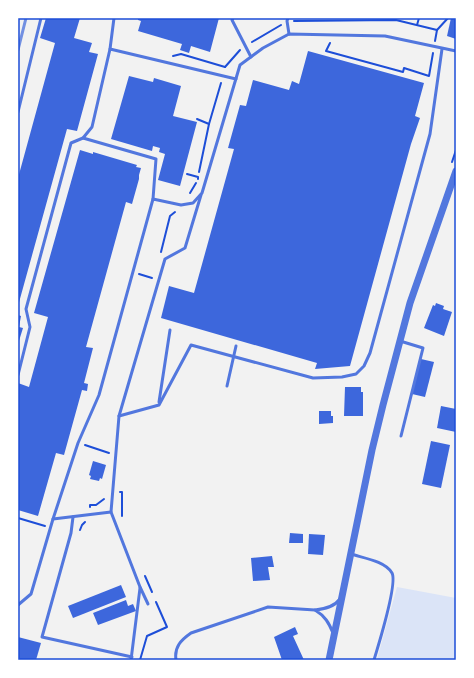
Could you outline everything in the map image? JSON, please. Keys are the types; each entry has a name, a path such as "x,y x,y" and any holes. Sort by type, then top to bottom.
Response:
{"street":[{"path":"329,660 372,450 400,341 410,303 456,171"}],"lane":[{"path":"18,112 41,18"},
{"path":"18,374 30,328 26,309 71,143 83,138 92,127 110,49 114,18"},
{"path":"233,18 232,20 251,57"},
{"path":"288,18 289,34"},
{"path":"148,604 111,512 120,416 165,259 185,248 240,65 263,48 289,34 385,36 456,51"},
{"path":"110,49 236,79"},
{"path":"120,416 159,405 191,345 313,378 342,377 356,374 364,366 370,353 430,134 442,49"},
{"path":"18,605 32,594 53,519 78,443 99,395 153,199 156,159 83,138"},
{"path":"153,199 181,206 192,203 202,193"},
{"path":"159,405 170,330"},
{"path":"400,341 422,348 401,436"},
{"path":"227,386 236,346"},
{"path":"53,519 111,512"},
{"path":"74,517 71,533 42,637 132,658 140,587"},
{"path":"351,554 386,567 392,574 394,583 374,660"},
{"path":"176,660 175,654 177,646 183,638 191,633 268,607 315,610 325,609 333,606 339,601 343,594"},
{"path":"315,610 323,615 328,621 334,636"}],"path":[{"path":"417,25 419,18"},
{"path":"337,20 334,35 326,51 403,72 404,68 428,76 437,30"},
{"path":"160,258 170,216 181,206 194,189 198,177 209,124 197,119"},
{"path":"187,174 198,177"},
{"path":"78,443 110,453"}],"shaded area":[{"path":"397,587 456,598 456,660 377,659"}],"building":[{"path":"46,18 80,18 74,38 92,43 89,52 98,54 77,131 67,129 18,306 18,178 55,43 40,38"},
{"path":"138,18 219,18 210,52 191,46 189,53 180,50 182,44 138,31 141,21 138,20"},
{"path":"451,18 456,20 456,39 447,36"},
{"path":"308,51 424,83 415,116 420,118 411,144 350,366 315,369 317,363 161,318 169,286 194,293 234,149 228,148 240,105 246,106 253,80 289,90 292,81 299,84"},
{"path":"129,76 153,82 154,78 181,86 173,116 197,122 180,186 158,180 165,154 159,152 160,148 153,146 152,151 111,139"},
{"path":"80,150 93,154 93,152 137,165 136,167 141,168 132,204 126,202 86,347 93,348 84,383 88,384 87,391 82,390 64,455 56,453 38,516 18,510 18,383 29,387 48,317 34,313"},
{"path":"436,303 444,306 443,309 452,312 444,336 424,328 433,305 435,306"},
{"path":"18,315 21,316 19,327 23,328 18,344"},
{"path":"421,359 434,362 425,397 412,394"},
{"path":"345,387 361,387 361,392 363,392 363,416 344,416"},
{"path":"441,406 456,409 456,432 437,428"},
{"path":"319,411 331,411 333,423 319,424"},
{"path":"431,441 450,445 441,488 422,484"},
{"path":"93,461 106,465 102,479 100,478 99,481 90,479 91,476 89,475"},
{"path":"290,533 303,534 303,543 289,543"},
{"path":"309,534 325,535 323,555 308,554"},
{"path":"272,556 274,567 268,567 270,580 253,581 251,558"},
{"path":"121,585 126,597 73,618 68,606"},
{"path":"126,600 128,606 133,604 136,611 98,625 93,613"},
{"path":"295,627 298,634 293,636 304,660 282,660 274,637"},
{"path":"18,637 41,643 36,660 18,660"}],"railway":[{"path":"18,50 26,18"}]}
